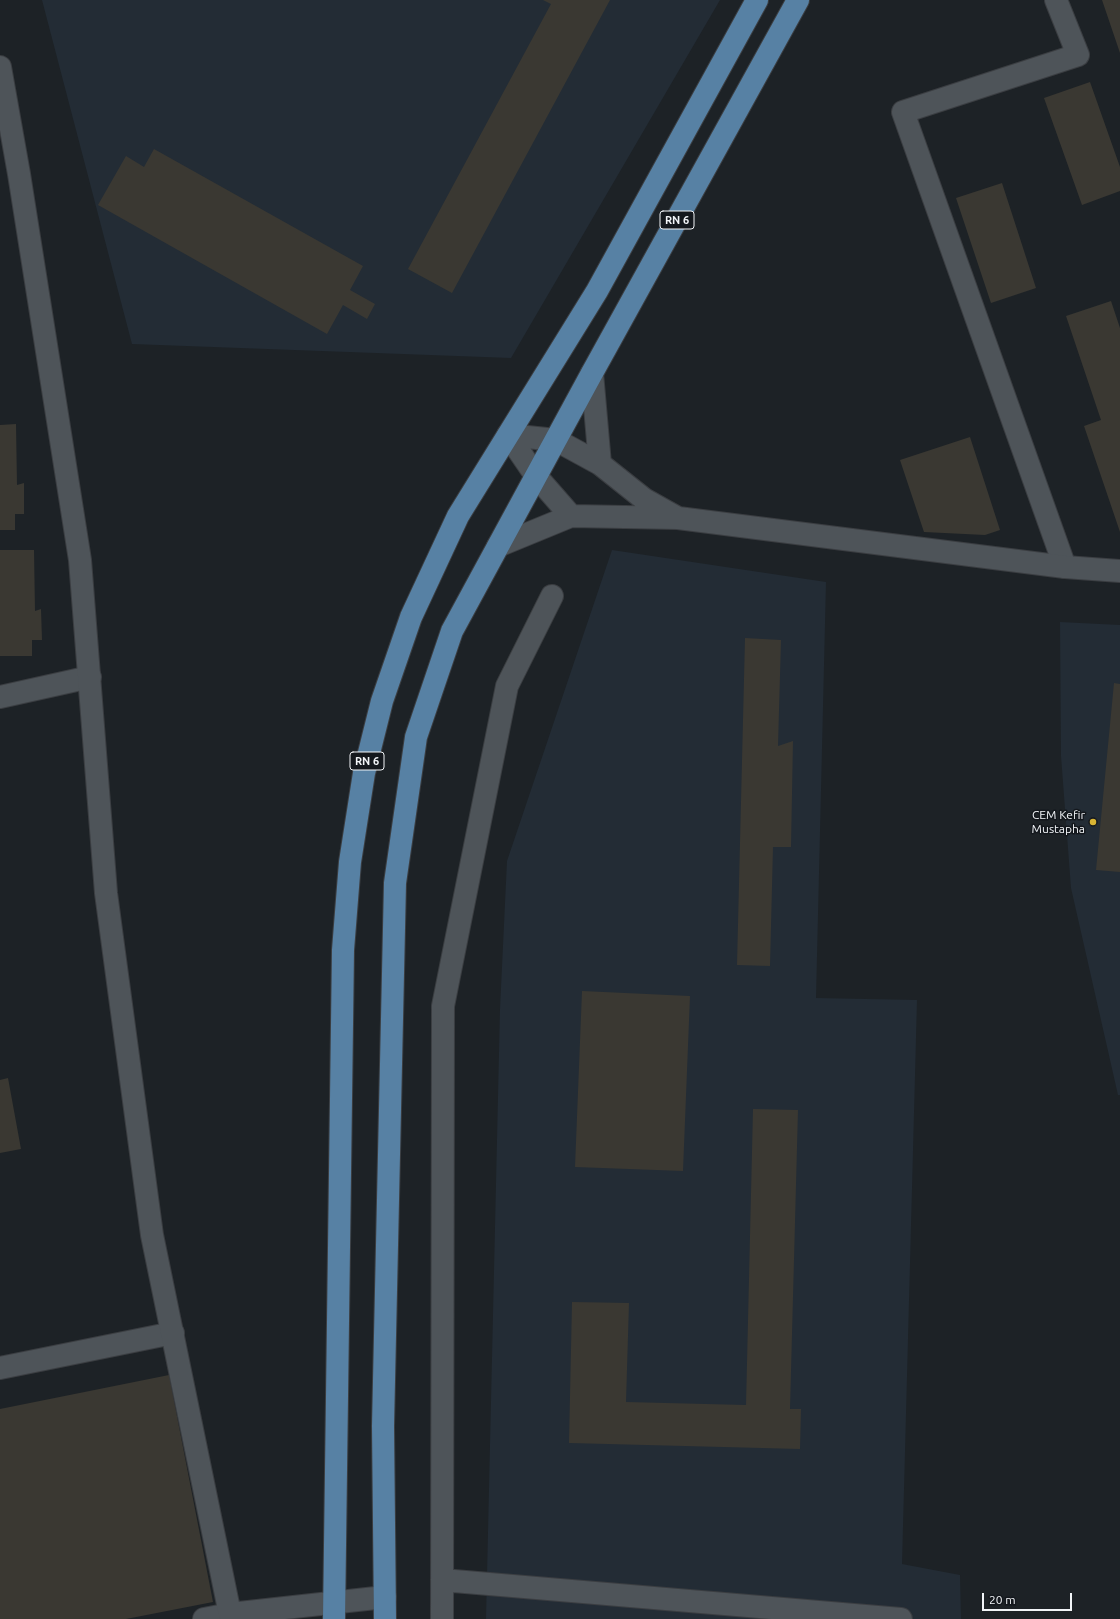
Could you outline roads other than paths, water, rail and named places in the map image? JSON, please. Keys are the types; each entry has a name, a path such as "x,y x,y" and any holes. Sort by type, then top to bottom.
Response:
{"main road":[{"name":"RN 6","path":"334,1611 343,950 350,862 364,773 382,701 411,616 458,516 597,291 757,0"},
{"name":"RN 6","path":"385,1619 383,1426 395,883 416,737 452,631 592,373 798,0"}],"street":[{"path":"1056,0 1078,55 903,112 1065,567"},
{"path":"0,67 20,182 80,560 106,893 152,1235 230,1616"},
{"path":"592,373 600,464"},
{"path":"508,434 556,440 600,464 644,499 678,518"},
{"path":"508,434 536,476 571,516"},
{"path":"498,546 571,516 678,518 1065,567 1120,571"},
{"path":"442,1619 443,1006 507,686 552,596"},
{"path":"0,697 90,677"},
{"path":"0,1368 173,1333"},
{"path":"442,1580 901,1619"},
{"path":"204,1619 230,1616 334,1611 385,1598"}],"place":[{"name":"CEM Kefir Mustapha","path":"1093,822"}]}
